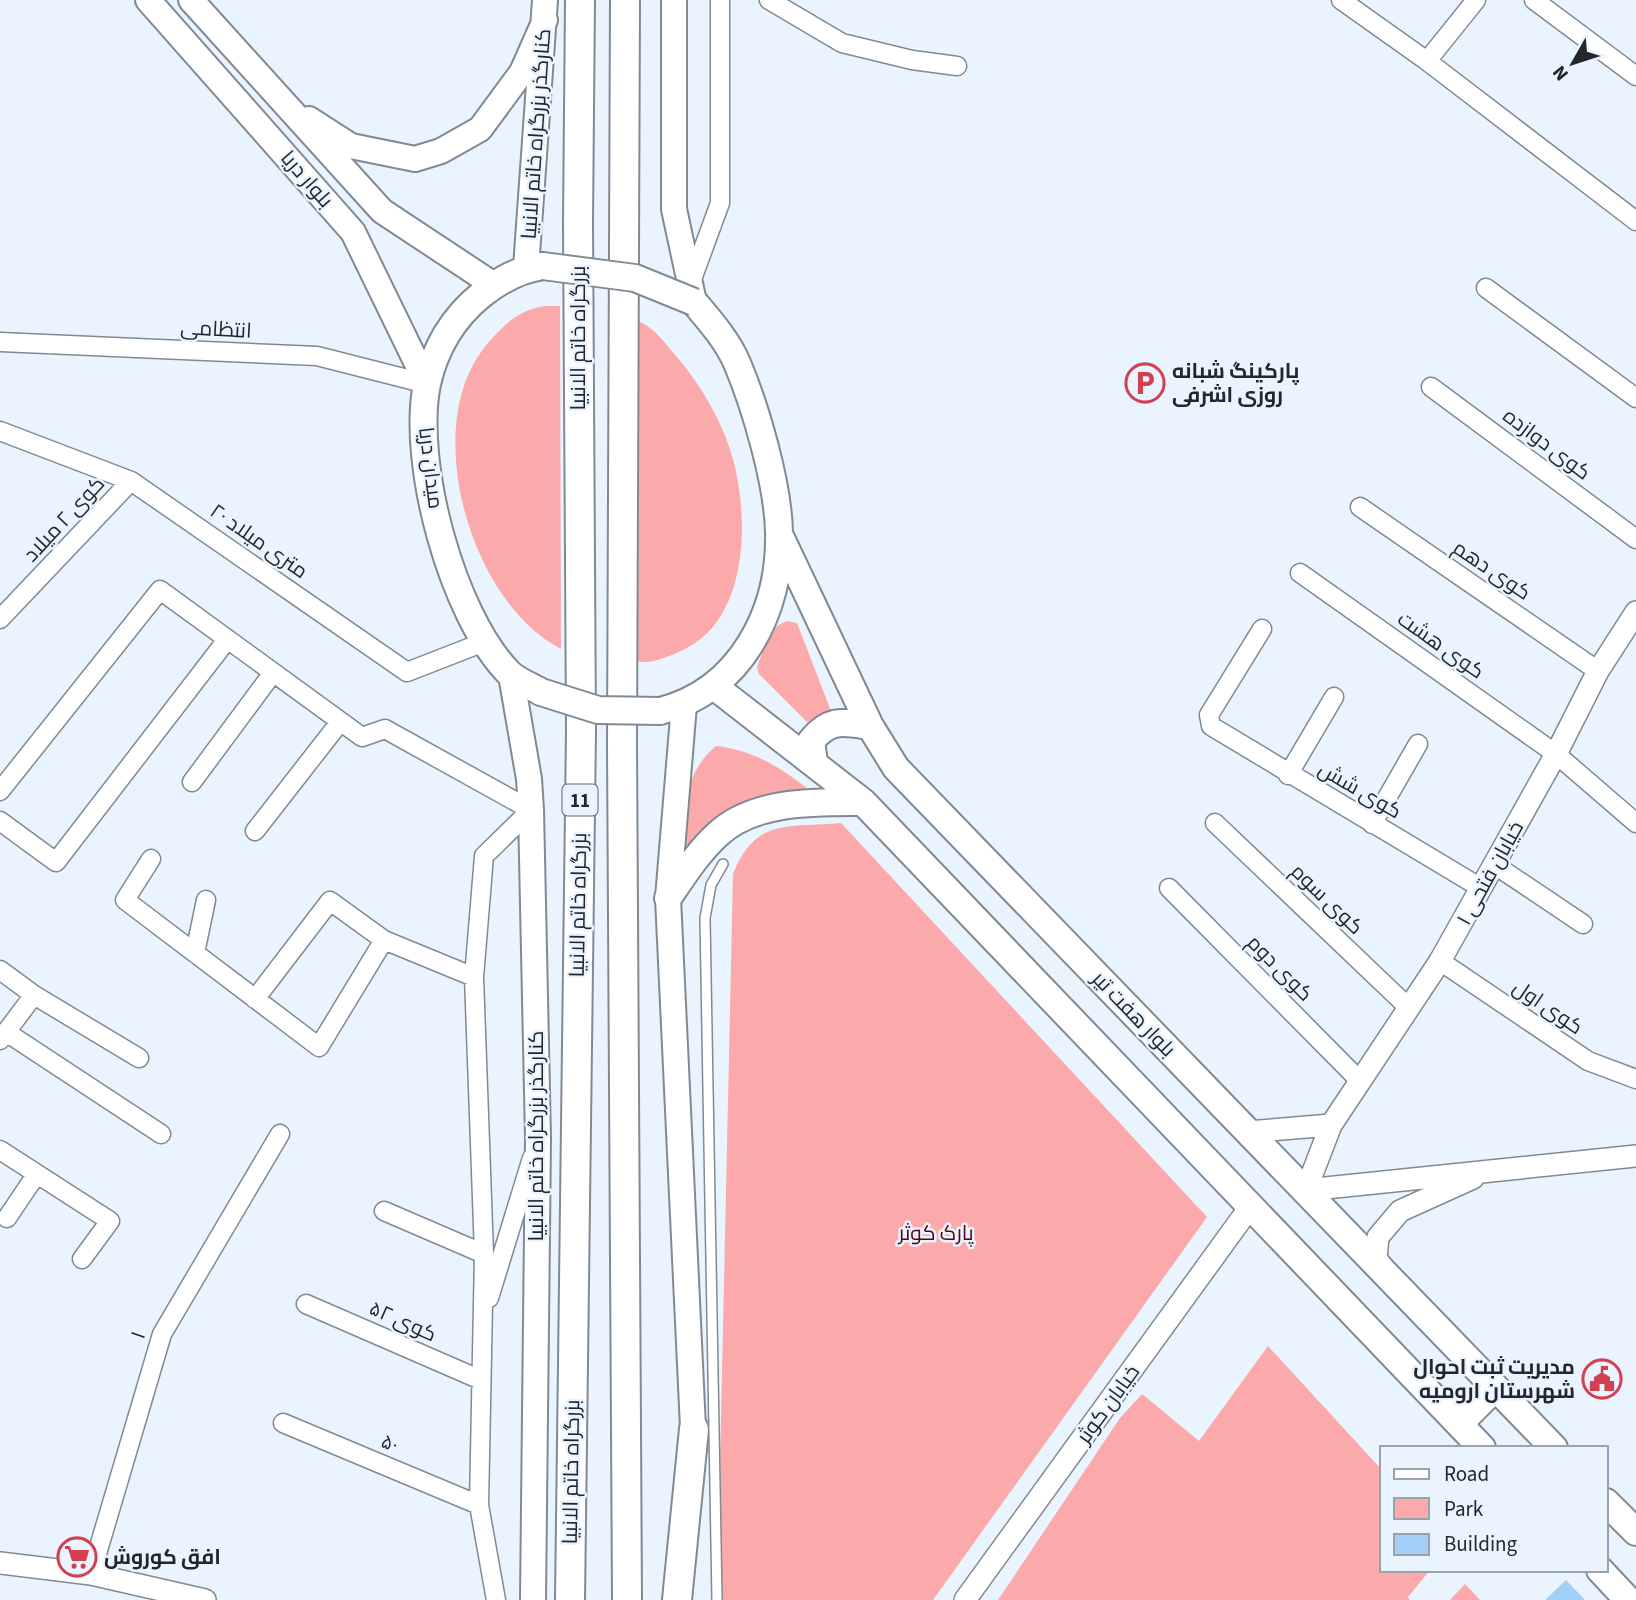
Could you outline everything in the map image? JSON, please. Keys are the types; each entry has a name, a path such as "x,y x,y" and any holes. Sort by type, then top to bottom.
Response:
{"highway":[{"name":"بزرگراه خاتم الانبیا","path":"570,1600 581,730 578,236 580,0"},
{"name":"بزرگراه خاتم الانبیا","path":"625,0 622,772 627,1600"},
{"path":"677,1600 694,1429"}],"main road":[{"name":"بلوار دریا","path":"148,0 353,232 428,384"},
{"name":"بلوار دریا","path":"191,0 382,211 494,285"},
{"path":"674,0 674,209 693,292 737,363 773,477 779,534 773,583 760,628 735,669 715,687 672,708 668,898 694,1429 690,1600"},
{"path":"277,98 351,146 415,159 441,151 480,129 522,72 545,10"},
{"name":"کنارگذر بزرگراه خاتم الانبیا","path":"534,267 545,10"},
{"name":"میدان دریا","path":"534,267 494,285 460,312 439,349 428,384 423,435 434,505 454,578 484,642 511,675 541,691 598,710 672,708"},
{"path":"534,267 635,278 693,292"},
{"name":"بلوار هفت تیر","path":"779,534 870,726 896,768 1552,1446"},
{"name":"کنارگذر بزرگراه خاتم الانبیا","path":"511,675 529,779 531,810 538,1138 533,1600"},
{"path":"715,687 863,802 1480,1446"},
{"path":"814,762 811,741 822,728 839,722 870,726"},
{"path":"668,898 711,841 720,832 747,816 816,802 863,802"},
{"path":"1459,1423 1495,1388"},
{"path":"1608,1504 1636,1532"},
{"path":"1602,1572 1628,1600"}],"street":[{"path":"693,292 720,203 720,0"},
{"path":"769,0 842,43 912,60 957,66"},
{"path":"1341,0 1427,61 1636,221"},
{"path":"1427,61 1476,0"},
{"path":"1534,0 1636,76"},
{"path":"1486,288 1636,398"},
{"name":"انتظامی","path":"0,342 317,356 428,384"},
{"name":"کوی دوازده","path":"1431,387 1636,538"},
{"name":"۲۰ متری میلاد","path":"0,431 131,481 407,672 484,642"},
{"name":"کوی ۲ میلاد","path":"0,620 131,481"},
{"name":"کوی دهم","path":"1360,507 1598,671"},
{"name":"کوی هشت","path":"1300,573 1556,754 1636,823"},
{"path":"0,791 160,590 226,641 362,737 385,729 531,810 484,856 474,977 484,1254 479,1505 496,1600"},
{"name":"خیابان فتحی ۱","path":"1306,1190 1331,1125 1440,961 1556,754 1598,671 1636,612"},
{"name":"کوی شش","path":"1262,629 1209,715 1208,721 1216,730 1288,775 1481,888"},
{"path":"0,821 56,862 226,641"},
{"path":"192,782 272,674"},
{"path":"1288,775 1334,697"},
{"path":"255,831 340,722"},
{"path":"1372,824 1418,744"},
{"name":"کوی سوم","path":"1215,823 1408,1007"},
{"path":"151,859 125,900 319,1047 384,940"},
{"path":"1495,865 1583,925"},
{"name":"کوی دوم","path":"1169,888 1359,1080"},
{"path":"195,953 206,900"},
{"path":"255,999 330,901 384,940 474,977"},
{"name":"کوی اول","path":"1440,961 1588,1061 1636,1079"},
{"path":"0,970 34,995 139,1058"},
{"path":"34,995 3,1036 161,1134"},
{"path":"1247,1132 1331,1125"},
{"name":"۱","path":"91,1574 162,1334 280,1134"},
{"path":"482,1319 538,1138"},
{"path":"0,1150 110,1221 82,1259"},
{"path":"1306,1190 1636,1156"},
{"path":"1396,1286 1376,1258 1378,1237 1400,1211 1491,1170"},
{"path":"7,1218 36,1175"},
{"name":"خیابان کوثر","path":"965,1600 1250,1207"},
{"path":"384,1211 484,1254"},
{"name":"کوی ۵۲","path":"306,1304 481,1380"},
{"name":"۵۰","path":"283,1423 479,1505"},
{"path":"0,1563 91,1574 205,1600"}],"lane":[{"path":"717,1600 705,918 711,885 723,864"}],"green space":[{"path":"545,306 560,306 561,649 529,626 501,593 479,553 464,508 456,462 457,417 468,376 501,328 521,314"},
{"path":"637,321 663,341 695,380 711,406 734,463 742,513 738,567 732,593 720,616 704,636 683,650 649,662 637,661"},
{"path":"788,621 797,623 831,711 807,722 759,674 757,667 776,627"},
{"path":"716,746 755,756 812,792 687,851 684,847 688,792 697,768"},
{"name":"پارک کوثر","path":"841,823 1207,1217 933,1600 717,1600 733,874 742,856 763,834 790,826"},
{"path":"1268,1346 1380,1468 1380,1572 1428,1572 1408,1597 1410,1600 998,1600 1120,1418 1142,1394 1199,1441"},
{"path":"1465,1584 1480,1600 1450,1600"}],"building":[{"path":"1566,1580 1585,1600 1545,1600"}],"place":[{"name":"پارکینگ شبانه روزی اشرفی","path":"1145,383"},
{"name":"مدیریت ثبت احوال شهرستان ارومیه","path":"1602,1379"},
{"name":"افق کوروش","path":"77,1557"}]}
